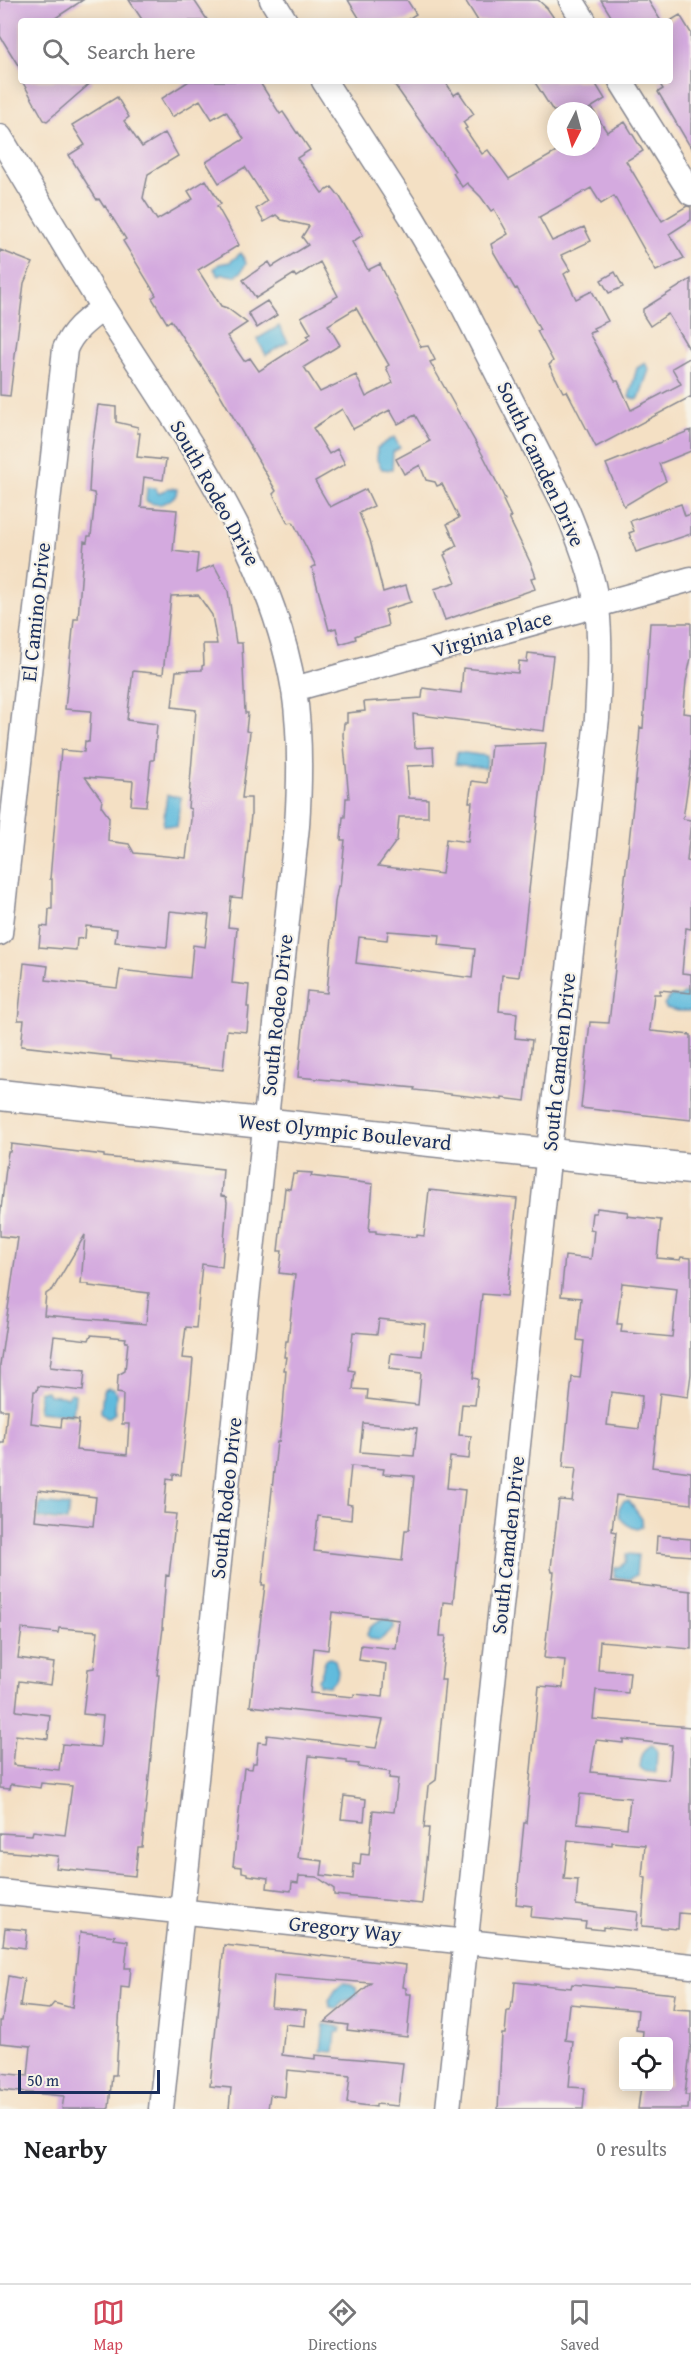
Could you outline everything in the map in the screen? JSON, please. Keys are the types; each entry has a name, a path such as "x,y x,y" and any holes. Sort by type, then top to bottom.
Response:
{"main road":[{"name":"West Olympic Boulevard","path":"0,1095 691,1169"}],"street":[{"path":"272,0 283,18"},
{"path":"571,0 582,18"},
{"name":"South Camden Drive","path":"326,84 411,216 456,292 567,510 581,543 597,605 600,657 597,718 448,2109"},
{"path":"623,84 691,194"},
{"name":"South Rodeo Drive","path":"0,138 234,519 259,570 279,630 294,689 300,738 297,825 161,2109"},
{"name":"El Camino Drive","path":"0,933 65,349 70,337 78,327 103,308"},
{"name":"Virginia Place","path":"294,689 691,579"},
{"name":"Gregory Way","path":"0,1892 691,1966"}],"water":[{"path":"241,253 246,263 241,272 235,276 223,274 219,276 214,269 219,264 230,262"},
{"path":"279,326 288,342 266,355 257,339"},
{"path":"645,363 649,370 637,400 629,397 637,368"},
{"path":"394,437 400,448 393,452 392,470 382,469 377,460 377,448"},
{"path":"147,487 155,488 159,494 168,488 177,489 176,495 162,504 150,503 146,501"},
{"path":"457,752 487,756 486,768 455,764"},
{"path":"167,795 181,797 177,827 163,825"},
{"path":"683,994 690,995 691,1011 666,1008 664,1004 672,995 680,997"},
{"path":"108,1388 114,1389 116,1394 115,1413 108,1418 101,1412 103,1391"},
{"path":"40,1391 47,1391 49,1395 68,1397 71,1393 75,1394 73,1415 38,1412"},
{"path":"624,1501 629,1501 642,1519 642,1527 637,1529 632,1527 621,1518 619,1510"},
{"path":"40,1503 69,1506 67,1521 38,1518"},
{"path":"627,1554 638,1555 636,1575 630,1579 614,1577 615,1567 626,1562"},
{"path":"383,1619 391,1621 394,1628 380,1640 370,1639 367,1635 369,1629"},
{"path":"326,1659 335,1660 337,1678 329,1686 319,1685 318,1679"},
{"path":"652,1745 657,1749 656,1773 643,1771 640,1768 644,1752"},
{"path":"343,1983 356,1987 357,1996 343,2002 337,2008 330,2007 329,2000"},
{"path":"324,2024 341,2027 340,2032 336,2032 334,2052 321,2051"}],"building":[{"path":"0,0 83,0 56,18 18,18 18,65 0,36"},
{"path":"129,0 194,0 206,18 141,18"},
{"path":"348,0 407,0 416,14 410,18 359,18"},
{"path":"465,0 538,0 554,18 476,18"},
{"path":"601,0 648,0 659,18 612,18"},
{"path":"680,15 691,33 691,148 658,92 663,89 660,84 673,84 673,19"},
{"path":"24,84 90,84 47,121 44,120"},
{"path":"184,84 261,84 280,114 283,112 310,150 297,158 322,193 332,187 340,197 363,235 352,242 368,270 380,264 421,347 428,346 435,360 430,362 505,499 503,500 511,517 509,518 536,577 531,578 535,589 445,620 434,589 456,582 444,555 445,552 457,546 447,524 459,518 442,484 437,486 435,482 426,480 420,465 404,474 396,459 430,441 415,415 398,424 390,410 353,429 342,409 313,428 329,454 337,449 345,464 315,481 330,507 366,489 374,506 359,513 370,540 383,592 406,585 411,602 385,610 388,626 355,636 356,639 340,644 336,628 329,630 312,567 316,566 293,522 288,523 273,494 276,491 221,396 171,320 167,323 152,298 156,295 123,241 126,239 105,206 99,199 97,200 69,155 85,145 72,125 117,97 129,117 124,121 142,147 165,133 178,156 148,174 143,198 157,220 193,199 188,191 206,180 221,204 217,206 239,245 198,270 221,306 247,323 227,336 244,361 250,358 259,371 309,339 307,336 311,334 301,317 338,296 320,262 296,277 294,274 256,298 243,280 269,262 272,267 308,245 302,237 309,226 282,220 276,215 264,222 256,209 267,201 245,167 219,183 206,162 244,139 226,111 212,119 200,100 172,117 161,99","holes":["356,308 389,365 386,367 393,383 366,397 356,375 320,392 304,367 340,345 328,325"]},
{"path":"394,84 447,84 454,95 459,92 474,114 463,122 467,128 465,129 482,154 488,150 509,179 549,156 601,156 601,123 607,132 625,122 643,151 626,161 662,221 687,206 691,207 691,220 669,234 684,258 656,271 614,196 601,204 591,188 539,217 552,241 584,227 591,241 561,255 570,270 564,274 576,299 592,291 608,321 593,328 595,331 589,333 615,381 618,381 631,410 681,384 672,368 691,357 691,399 690,397 596,447 567,391 563,392 549,365 553,361 537,331 540,330 493,251 491,244 508,234 494,209 491,211 467,183 462,187 453,173 455,171"},
{"path":"536,84 596,84 605,99 600,102 547,102"},
{"path":"0,250 33,263 24,283 10,396 0,395"},
{"path":"615,272 623,287 609,293 601,280"},
{"path":"691,279 691,352 668,314 650,326 643,315 643,309"},
{"path":"267,301 277,315 257,328 248,313"},
{"path":"98,405 116,407 116,422 138,427 137,433 140,433 137,457 166,460 163,480 144,477 141,507 177,510 173,551 198,554 196,573 214,565 228,591 236,643 242,643 245,713 248,713 246,731 250,732 242,798 251,798 251,815 242,898 231,897 228,927 237,928 232,983 249,985 247,1007 249,1007 247,1032 227,1030 223,1070 111,1059 111,1056 21,1046 24,1020 18,1020 24,963 48,966 46,980 117,988 120,970 190,978 193,945 205,947 209,915 170,911 167,947 115,942 117,929 86,926 85,938 77,939 76,950 39,947 41,926 48,927 49,909 52,909 52,879 50,879 61,750 84,752 85,741 89,742 91,711 65,709 74,619 78,619 84,541 87,542 88,536 91,536 95,498 94,493 89,492 91,455","holes":["198,595 212,615 217,644 203,644 204,665 202,670 176,671 172,707 196,710 188,808 191,809 191,819 186,858 134,853 129,844 108,841 109,817 101,806 102,800 85,777 133,781 131,805 146,806 151,760 154,760 157,724 127,720 133,671 163,674 171,596"]},
{"path":"691,430 691,451 659,464 666,481 624,506 606,464"},
{"path":"681,504 685,516 691,514 691,534 636,552 629,533 634,531 630,521"},
{"path":"650,623 691,623 691,658 683,713 691,714 691,764 683,819 691,820 687,861 691,862 691,929 686,928 682,973 691,974 691,993 660,990 660,994 654,994 650,1029 651,1031 691,1035 691,1120 581,1108 590,1022 609,1023 640,727 643,728"},
{"path":"528,653 553,656 544,731 413,714 415,748 433,747 434,765 407,766 409,798 428,799 428,817 399,817 397,840 378,866 442,874 446,839 468,842 472,781 487,783 491,745 546,743 519,977 502,975 499,1011 517,1013 515,1038 532,1040 525,1101 298,1077 307,991 327,993 335,902 338,886 340,886 345,840 341,840 343,817 345,817 346,798 349,798 343,735 347,713 365,711 364,702 422,698 423,688 461,693 463,668 518,673 519,661 527,662","holes":["388,931 440,935 439,945 475,949 472,978 356,963 359,937 387,940"]},
{"path":"11,1144 104,1155 104,1157 223,1169 221,1196 226,1197 227,1202 222,1267 202,1264 196,1328 186,1327 182,1358 193,1359 181,1475 173,1474 173,1479 167,1478 164,1513 176,1514 169,1576 166,1575 157,1675 159,1675 142,1847 138,1847 135,1876 56,1868 58,1856 0,1851 0,1833 32,1835 33,1831 65,1835 72,1786 41,1783 40,1788 11,1784 10,1789 0,1788 0,1443 4,1443 7,1410 0,1410 0,1365 18,1238 0,1236 0,1217 8,1152 10,1152","holes":["85,1235 81,1284 149,1293 146,1324 44,1315 46,1294 53,1289","91,1335 126,1338 125,1342 128,1342 125,1371 118,1375 117,1393 123,1394 122,1424 129,1424 127,1455 76,1450 79,1420 62,1418 61,1427 31,1423 34,1391 37,1391 38,1386 83,1391 85,1371 50,1367 54,1336 89,1340","38,1490 96,1497 93,1526 35,1520","59,1628 98,1631 94,1668 88,1669 83,1714 103,1716 100,1747 62,1744 59,1770 13,1765 16,1735 48,1739 50,1715 16,1711 19,1681 51,1685 54,1663 18,1658 22,1629 58,1633"]},
{"path":"297,1172 312,1173 311,1176 373,1184 369,1231 376,1231 376,1233 424,1236 429,1190 517,1199 507,1296 482,1294 473,1378 478,1379 475,1405 462,1404 459,1435 471,1436 469,1459 450,1457 447,1488 465,1490 453,1603 443,1602 440,1636 446,1636 441,1680 445,1680 436,1780 428,1786 424,1828 429,1828 422,1904 334,1895 334,1889 317,1877 299,1876 298,1883 292,1882 291,1891 267,1888 268,1878 247,1875 242,1872 242,1867 233,1866 244,1768 252,1769 253,1763 256,1763 258,1742 266,1743 267,1735 376,1748 383,1720 250,1706 265,1585 262,1585 277,1442 279,1442 282,1420 286,1370 284,1370 286,1357 284,1357 286,1341 288,1341 295,1275 279,1273 282,1251 278,1251 285,1188 290,1189 293,1174","holes":["379,1319 425,1324 422,1356 391,1353 389,1369 421,1373 418,1405 367,1399 368,1390 353,1389 355,1371 349,1370 353,1332 377,1334","363,1423 417,1428 414,1456 360,1452","351,1466 384,1469 383,1474 414,1476 409,1530 405,1530 402,1561 314,1551 318,1516 351,1520 352,1505 347,1504","332,1612 399,1620 396,1649 361,1645 359,1660 386,1664 383,1697 310,1693 314,1648 328,1650","309,1756 347,1760 347,1763 359,1764 358,1767 390,1772 389,1778 398,1779 394,1812 373,1810 369,1855 361,1854 360,1865 354,1864 353,1879 321,1875 323,1861 298,1858"]},
{"path":"597,1208 628,1212 627,1216 661,1220 657,1258 680,1260 681,1257 691,1258 691,1374 688,1397 660,1393 652,1467 691,1472 691,1504 616,1495 612,1531 616,1532 611,1582 691,1591 691,1649 600,1641 598,1670 630,1672 628,1693 596,1690 593,1719 691,1727 691,1914 679,1913 678,1929 642,1926 646,1878 642,1877 645,1845 612,1842 612,1845 568,1840 564,1879 578,1880 576,1905 638,1912 636,1931 603,1927 603,1930 585,1928 586,1922 531,1917 532,1906 516,1904 539,1686 563,1688 565,1660 544,1658 554,1572 551,1568 559,1500 572,1501 576,1468 563,1467 572,1377 580,1378 584,1341 577,1340 581,1298 561,1296 565,1256 591,1259 594,1230 590,1229 592,1213 596,1213","holes":["622,1283 677,1289 672,1337 621,1332 622,1324 617,1324","611,1392 642,1396 639,1429 607,1425","623,1739 672,1745 669,1780 591,1772 596,1740 623,1743","580,1794 630,1798 627,1828 577,1823"]},
{"path":"657,1536 691,1539 691,1556 656,1553"},
{"path":"344,1796 366,1799 364,1821 341,1819"},
{"path":"5,1928 27,1930 25,1948 3,1945"},
{"path":"80,1932 115,1936 114,1939 128,1941 125,1968 131,1968 129,1988 121,1987 116,2075 112,2075 109,2108 107,2109 62,2109 64,2096 0,2090 0,2073 28,2076 31,2046 0,2043 0,2021 2,2021 8,1976 24,1979 20,2006 49,2009 54,2003 72,2008"},
{"path":"224,1945 406,1965 403,1987 406,1988 406,1994 411,1994 407,2037 347,2030 348,2025 325,2022 371,1983 274,1975 271,2007 306,2010 305,2026 285,2024 282,2055 315,2059 315,2055 403,2063 398,2106 376,2104 376,2107 347,2103 350,2076 287,2070 285,2097 270,2095 268,2109 229,2109 231,2088 210,2086"},
{"path":"515,1982 571,1988 572,1984 675,1994 673,2009 691,2010 691,2044 685,2095 689,2095 688,2109 638,2109 640,2091 673,2091 673,2037 642,2037 643,2031 636,2030 638,2010 569,2004 565,2040 573,2041 569,2087 585,2088 583,2109 498,2109 502,2034 505,2034 507,2011 510,2011 511,2002 513,2003"}]}
